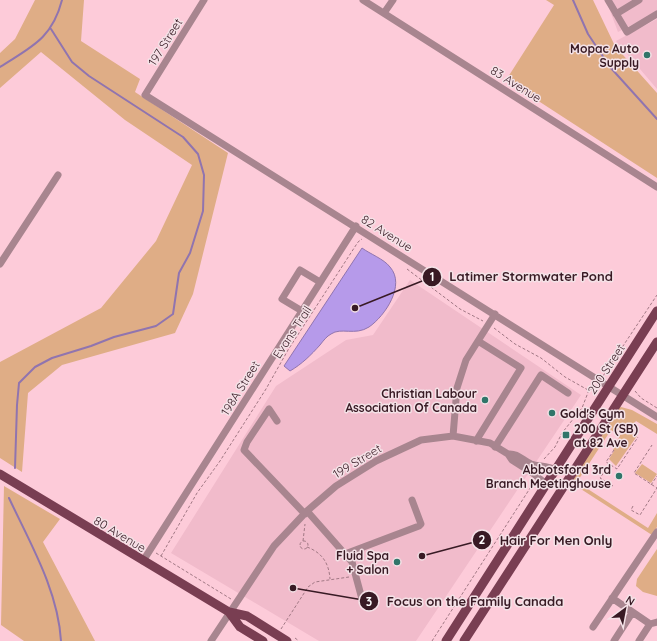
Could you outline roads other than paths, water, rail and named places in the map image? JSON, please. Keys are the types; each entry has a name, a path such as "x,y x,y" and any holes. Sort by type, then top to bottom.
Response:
{"main road":[{"name":"200 Street","path":"446,641 657,311"},
{"path":"464,641 657,342"},
{"name":"80 Avenue","path":"0,474 143,562 229,612 247,616 287,641"},
{"name":"80 Avenue","path":"229,612 240,627 263,641"}],"street":[{"name":"197 Street","path":"145,95 204,0"},
{"name":"83 Avenue","path":"363,0 657,187"},
{"path":"384,13 393,0"},
{"path":"608,0 627,32 657,14"},
{"path":"616,14 640,0"},
{"name":"82 Avenue","path":"145,95 356,226 657,417"},
{"path":"0,264 58,175"},
{"name":"198A Street","path":"143,562 356,226"},
{"path":"302,311 282,299 300,270 320,282"},
{"path":"453,436 457,388 466,360 495,314"},
{"path":"476,440 521,368 478,341"},
{"path":"495,447 538,373 568,393"},
{"path":"277,421 269,409 247,442 244,450 305,516 352,562 362,599"},
{"name":"199 Street","path":"211,641 274,546 336,486 376,461 421,440 453,436 490,443 508,454"},
{"path":"547,485 534,474 512,460 508,454 515,453 532,464 547,466 556,470"},
{"path":"345,554 419,526 421,524 412,500"},
{"path":"593,627 657,532"},
{"path":"612,598 632,613 653,623 639,641"},
{"path":"614,641 632,613"}],"waterway":[{"path":"0,67 39,41 52,24 58,13 62,0"},
{"path":"573,0 588,34 610,67 657,119"},
{"path":"15,468 19,383 35,367 52,358 114,337 156,326 173,314 179,273 190,253 203,211 204,175 198,154 183,137 89,76 72,62 51,29"},
{"path":"9,498 49,585 55,603 61,641"}],"place":[{"name":"Mopac Auto Supply","path":"647,55"},
{"name":"Latimer Stormwater Pond","path":"355,308"},
{"name":"Christian Labour Association Of Canada","path":"485,400"},
{"name":"Gold's Gym","path":"552,413"},
{"name":"200 St (SB) at 82 Ave","path":"566,435"},
{"name":"Abbotsford 3rd Branch Meetinghouse","path":"619,476"},
{"name":"Hair For Men Only","path":"422,556"},
{"name":"Fluid Spa + Salon","path":"397,562"},
{"name":"Focus on the Family Canada","path":"293,588"}]}
